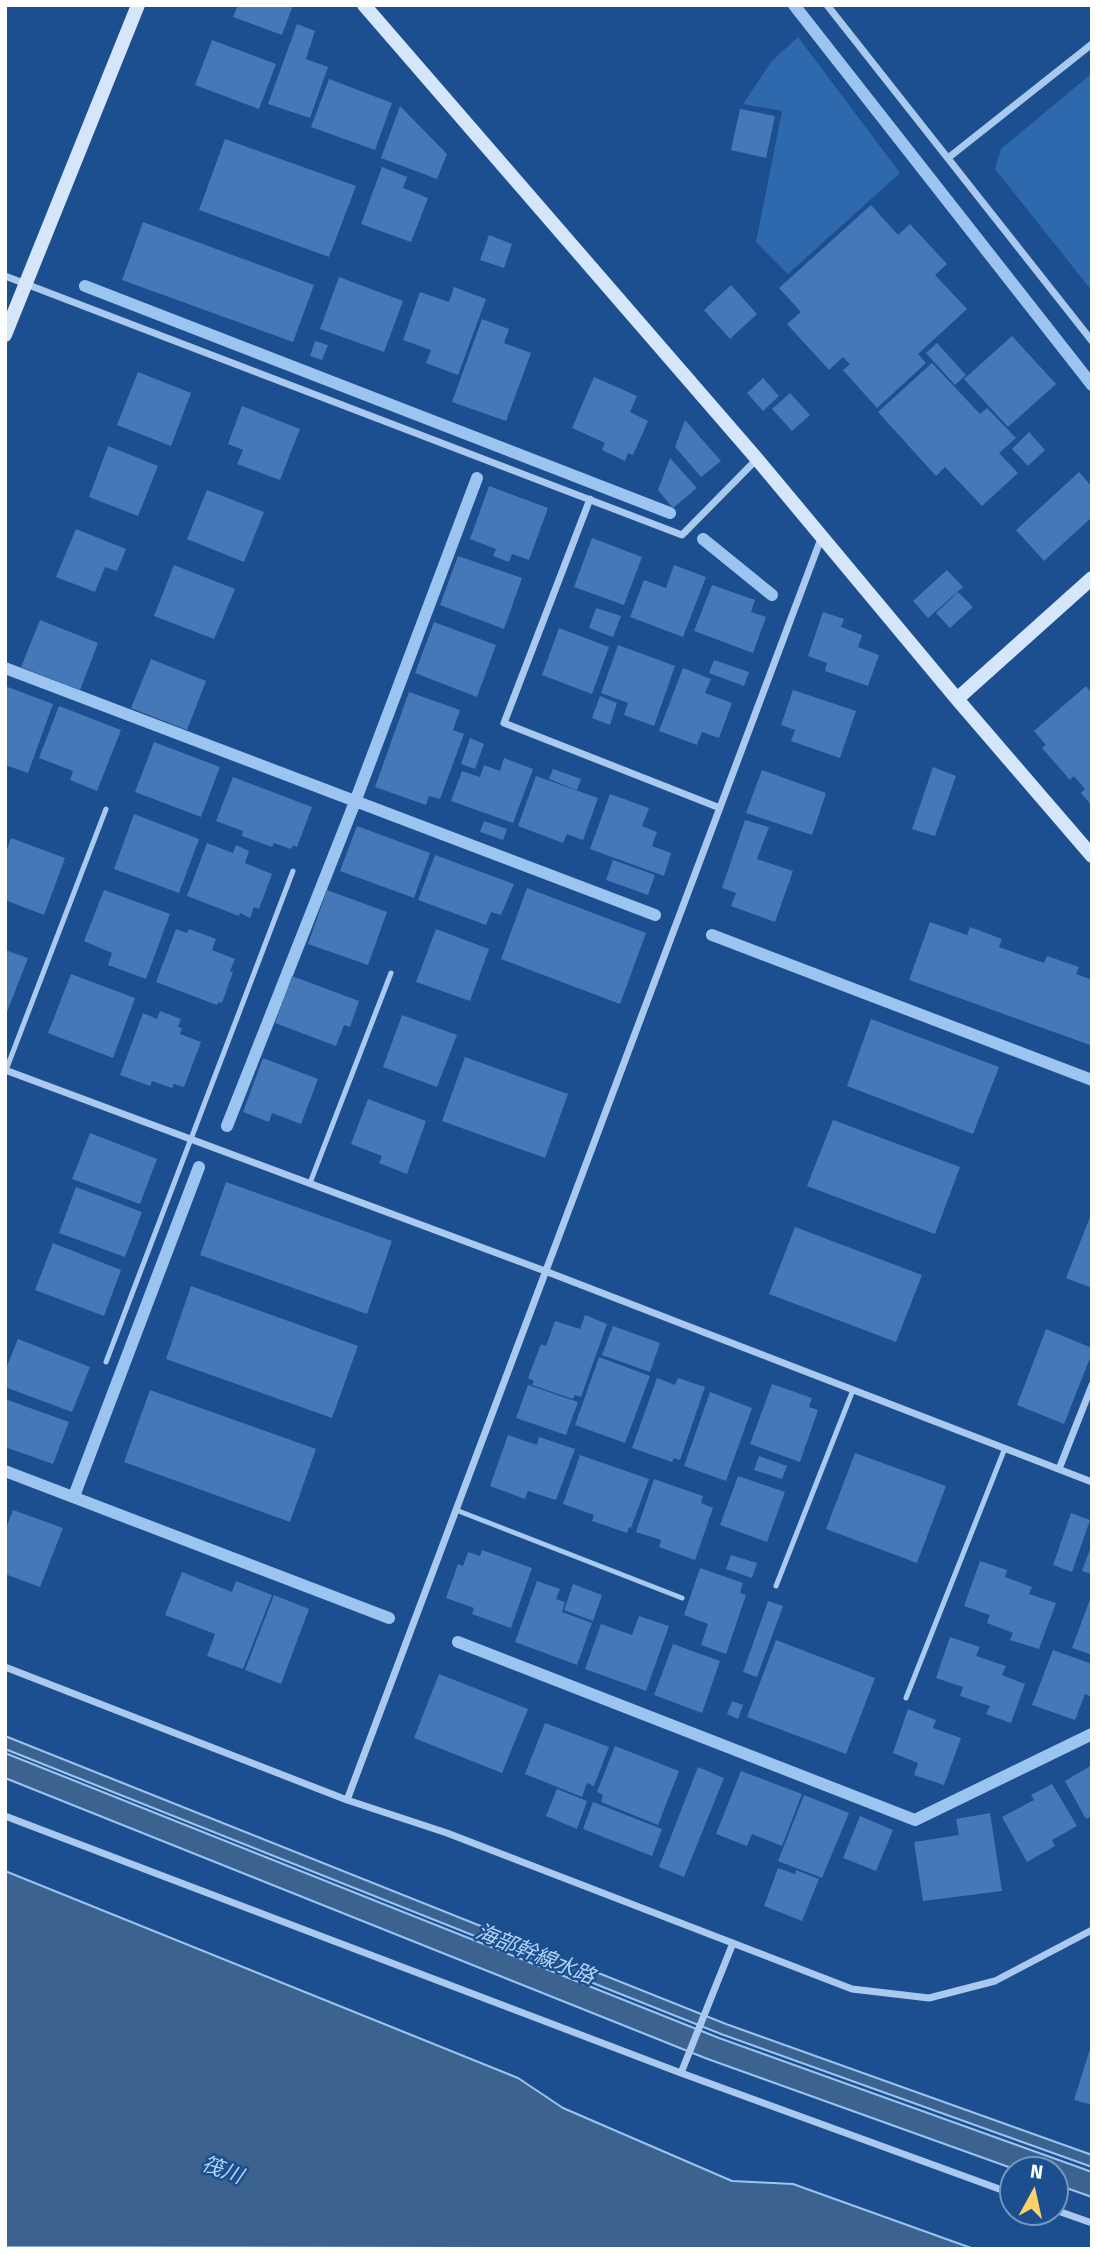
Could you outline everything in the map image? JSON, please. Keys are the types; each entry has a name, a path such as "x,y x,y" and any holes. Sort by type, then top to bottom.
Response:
{"street":[{"path":"5,335 138,5"},
{"path":"364,5 823,536 957,699 1092,856"},
{"path":"827,5 1092,341"},
{"path":"948,158 1092,44"},
{"path":"5,276 682,535 757,459"},
{"path":"590,499 504,723 720,808"},
{"path":"347,1800 823,536"},
{"path":"957,699 1092,578"},
{"path":"5,1070 545,1271 1092,1482"},
{"path":"1059,1469 1092,1385"},
{"path":"5,1667 347,1800 447,1833 852,1989 929,1998 995,1981 1092,1930"},
{"path":"5,1816 681,2073 999,2189"},
{"path":"681,2073 733,1943"},
{"path":"1069,2215 1092,2223"}],"lane":[{"path":"5,1070 106,809"},
{"path":"106,1362 293,872"},
{"path":"310,1183 391,973"},
{"path":"776,1586 853,1390"},
{"path":"906,1698 1005,1448"},
{"path":"456,1510 682,1598"}],"shaded area":[{"path":"798,37 900,173 788,274 756,242 782,111 743,104 772,61"},
{"path":"1092,73 1092,291 995,169 1001,149"}],"water":[{"name":"海部幹線水路","path":"5,1736 726,2024 1092,2155 1092,2167 1069,2159 1069,2156 1061,2156 721,2034 5,1749"},
{"path":"5,1753 719,2038 1047,2156 999,2156 999,2164 705,2058 5,1778"},
{"name":"筏川","path":"5,1871 518,2078 563,2108 732,2181 793,2184 974,2249 5,2247"},
{"path":"1069,2164 1092,2172 1092,2197 1069,2189"}],"building":[{"path":"238,5 293,5 282,35 233,17"},
{"path":"297,24 315,31 306,59 328,67 310,118 268,104"},
{"path":"212,40 276,64 259,109 195,85"},
{"path":"329,79 392,103 375,150 311,127"},
{"path":"400,106 447,154 437,179 381,158"},
{"path":"740,109 775,116 766,158 731,150"},
{"path":"225,139 356,186 329,257 199,210"},
{"path":"382,167 407,177 403,188 428,198 411,242 361,224"},
{"path":"871,205 898,235 910,224 947,264 935,275 967,309 918,354 926,363 877,408 843,370 850,364 843,357 829,370 787,324 801,312 779,288"},
{"path":"143,222 314,285 293,342 122,280"},
{"path":"489,235 512,244 504,268 480,260"},
{"path":"339,277 403,301 384,352 320,329"},
{"path":"731,285 757,314 730,339 704,310"},
{"path":"454,287 486,299 458,375 426,363 431,350 403,340 420,292 449,302"},
{"path":"482,319 509,329 504,343 531,353 506,421 452,402"},
{"path":"1012,336 1056,384 1008,427 964,379"},
{"path":"315,341 328,345 322,360 310,356"},
{"path":"937,343 966,375 955,385 926,353"},
{"path":"932,363 980,414 987,408 1016,438 999,453 1018,473 982,506 945,467 936,476 878,412"},
{"path":"138,372 191,393 171,446 117,425"},
{"path":"594,377 637,396 630,412 648,421 633,455 628,453 625,461 602,450 605,443 572,428"},
{"path":"763,378 779,396 763,411 747,393"},
{"path":"790,393 810,415 792,431 772,409"},
{"path":"242,406 300,429 280,480 237,464 243,450 228,444"},
{"path":"685,420 721,461 701,477 675,447"},
{"path":"1029,432 1045,450 1028,466 1012,449"},
{"path":"108,446 158,466 138,516 89,497"},
{"path":"670,458 697,488 673,508 658,490"},
{"path":"1079,472 1092,487 1092,517 1044,561 1016,530"},
{"path":"489,486 548,508 529,560 512,554 509,562 493,556 496,549 470,539"},
{"path":"207,490 264,512 244,562 187,539"},
{"path":"76,529 126,549 117,571 105,567 95,592 56,577"},
{"path":"592,538 642,557 624,605 574,587"},
{"path":"458,556 522,578 504,629 440,605"},
{"path":"174,565 235,589 214,639 154,616"},
{"path":"674,565 706,577 683,637 630,617 644,580 666,588"},
{"path":"947,570 963,587 928,618 913,601"},
{"path":"712,585 755,600 751,612 766,617 753,653 694,631"},
{"path":"958,592 973,607 950,628 936,613"},
{"path":"596,608 621,616 613,637 589,628"},
{"path":"823,612 844,619 841,627 862,635 858,647 879,655 868,686 825,671 827,663 808,656"},
{"path":"40,620 98,643 80,690 21,667"},
{"path":"434,622 496,645 477,697 415,673"},
{"path":"559,628 609,647 592,694 542,675"},
{"path":"618,645 675,666 654,726 624,715 628,703 601,693"},
{"path":"151,659 206,681 187,730 131,708"},
{"path":"714,660 749,672 744,686 709,673"},
{"path":"683,668 711,679 705,693 732,703 719,738 702,732 697,745 659,731"},
{"path":"5,686 53,704 28,773 5,765"},
{"path":"1086,686 1092,694 1092,806 1081,793 1085,789 1074,776 1070,780 1042,748 1046,745 1034,731"},
{"path":"793,690 856,711 840,758 791,741 795,730 781,725"},
{"path":"409,692 460,710 453,730 464,734 440,799 429,796 426,805 375,787"},
{"path":"600,696 617,703 610,725 592,718"},
{"path":"59,706 121,730 97,791 70,780 73,771 39,758"},
{"path":"470,738 484,744 475,769 461,764"},
{"path":"154,742 220,767 201,817 135,792"},
{"path":"504,758 533,769 513,823 451,801 462,771 480,777 484,765 500,771"},
{"path":"933,767 956,776 935,836 912,829"},
{"path":"553,769 581,779 577,790 549,779"},
{"path":"762,770 826,793 812,835 746,813"},
{"path":"536,776 598,798 583,840 567,834 563,843 518,826"},
{"path":"233,777 312,807 297,847 293,845 291,849 274,843 272,847 242,836 243,831 216,821"},
{"path":"610,794 649,808 642,826 657,832 652,846 671,853 664,876 590,849"},
{"path":"134,814 199,839 179,893 114,869"},
{"path":"745,820 769,827 757,859 793,871 775,922 731,906 736,893 722,888"},
{"path":"484,821 507,829 503,840 480,832"},
{"path":"357,826 430,853 414,898 340,871"},
{"path":"11,838 65,858 44,915 5,900 5,855"},
{"path":"207,843 233,853 236,845 249,851 245,863 272,874 259,909 254,907 250,918 187,896"},
{"path":"435,855 514,884 501,915 491,912 486,925 418,900"},
{"path":"613,860 655,875 648,895 606,880"},
{"path":"527,888 646,933 620,1004 501,959"},
{"path":"104,890 170,914 146,979 108,965 112,953 84,941"},
{"path":"327,890 387,912 368,965 308,944"},
{"path":"930,922 967,935 970,927 1002,939 999,947 1044,963 1047,956 1079,967 1076,974 1092,980 1090,1045 909,980"},
{"path":"176,929 187,933 189,929 216,939 212,950 235,959 222,1003 217,1005 156,982"},
{"path":"436,929 489,949 470,1001 416,982"},
{"path":"5,950 28,958 5,1017"},
{"path":"71,974 135,998 113,1058 48,1033"},
{"path":"292,976 359,1001 350,1027 344,1025 336,1046 275,1023"},
{"path":"160,1011 181,1019 178,1027 182,1028 180,1034 201,1042 184,1087 174,1084 172,1088 152,1081 150,1086 120,1075 143,1013 157,1019"},
{"path":"402,1015 457,1035 437,1087 383,1067"},
{"path":"871,1019 999,1067 973,1134 847,1086"},
{"path":"465,1057 568,1094 545,1158 442,1121"},
{"path":"263,1058 318,1079 301,1124 272,1113 269,1122 243,1112"},
{"path":"368,1099 426,1121 407,1174 379,1163 382,1156 351,1144"},
{"path":"833,1120 960,1167 935,1234 807,1186"},
{"path":"90,1133 157,1159 140,1204 72,1179"},
{"path":"226,1182 392,1241 367,1314 200,1255"},
{"path":"76,1187 142,1212 125,1257 59,1233"},
{"path":"1092,1212 1092,1288 1066,1278"},
{"path":"795,1227 922,1275 896,1342 769,1294"},
{"path":"53,1243 121,1270 104,1316 35,1290"},
{"path":"191,1286 358,1346 332,1418 166,1359"},
{"path":"585,1315 607,1324 581,1397 575,1395 573,1399 532,1385 534,1381 528,1378 541,1344 546,1346 555,1321 580,1329"},
{"path":"613,1326 660,1343 650,1372 602,1355"},
{"path":"1046,1329 1092,1348 1064,1424 1017,1405"},
{"path":"18,1339 90,1367 72,1412 5,1387 5,1371"},
{"path":"599,1357 650,1376 625,1443 575,1425"},
{"path":"657,1378 675,1385 678,1378 705,1387 680,1460 674,1458 672,1462 632,1448"},
{"path":"772,1384 812,1398 809,1407 818,1410 800,1462 750,1444"},
{"path":"528,1385 578,1402 566,1435 516,1418"},
{"path":"150,1390 316,1449 290,1522 124,1462"},
{"path":"710,1392 752,1408 726,1481 684,1466"},
{"path":"5,1399 69,1422 53,1464 5,1447"},
{"path":"508,1435 537,1445 539,1437 575,1449 556,1500 528,1491 525,1499 490,1486"},
{"path":"855,1453 946,1486 917,1563 826,1529"},
{"path":"580,1455 649,1479 627,1533 592,1521 594,1515 563,1504"},
{"path":"759,1456 787,1466 782,1479 754,1470"},
{"path":"738,1476 785,1492 767,1542 720,1525"},
{"path":"654,1479 703,1496 701,1503 713,1508 695,1560 659,1547 661,1540 636,1532"},
{"path":"13,1510 63,1528 40,1587 5,1574 5,1531"},
{"path":"1071,1513 1090,1520 1072,1572 1053,1565"},
{"path":"1092,1544 1092,1574 1082,1571"},
{"path":"482,1550 532,1568 511,1628 472,1614 474,1608 446,1598 458,1564 463,1566 468,1552 480,1556"},
{"path":"731,1555 757,1563 752,1578 726,1569"},
{"path":"980,1561 1007,1570 1005,1577 1032,1587 1029,1594 1056,1603 1039,1649 1010,1640 1013,1633 987,1623 990,1615 964,1606"},
{"path":"700,1568 743,1583 740,1593 746,1595 726,1654 701,1645 708,1624 684,1615"},
{"path":"182,1572 232,1592 236,1581 272,1595 243,1669 207,1656 215,1634 165,1615"},
{"path":"537,1581 560,1589 556,1599 565,1602 562,1612 592,1623 577,1665 515,1642"},
{"path":"573,1584 602,1595 593,1621 564,1610"},
{"path":"1092,1594 1092,1655 1072,1648"},
{"path":"274,1595 309,1609 281,1684 245,1670"},
{"path":"768,1601 783,1606 757,1677 743,1672"},
{"path":"639,1616 669,1626 646,1691 585,1669 601,1624 632,1635"},
{"path":"950,1637 980,1647 976,1656 1006,1666 1002,1675 1025,1684 1011,1723 986,1714 990,1706 960,1696 963,1687 936,1678"},
{"path":"776,1640 875,1678 846,1754 747,1717"},
{"path":"673,1644 720,1661 702,1713 654,1695"},
{"path":"1053,1650 1092,1664 1092,1697 1085,1694 1075,1720 1032,1705"},
{"path":"439,1674 528,1709 502,1773 414,1738"},
{"path":"732,1701 743,1705 738,1719 727,1714"},
{"path":"908,1709 936,1720 933,1728 961,1738 944,1785 914,1775 918,1763 893,1753"},
{"path":"545,1723 609,1747 594,1786 587,1783 582,1797 525,1774"},
{"path":"615,1746 679,1771 658,1825 601,1802 603,1795 597,1792"},
{"path":"1092,1765 1092,1816 1086,1819 1065,1781"},
{"path":"698,1767 724,1778 684,1877 659,1867"},
{"path":"741,1771 802,1794 782,1846 752,1834 747,1846 716,1834"},
{"path":"1052,1784 1077,1826 1052,1840 1055,1846 1027,1862 1002,1817 1034,1800 1031,1795"},
{"path":"557,1789 587,1801 577,1829 546,1816"},
{"path":"804,1795 849,1813 822,1878 778,1861"},
{"path":"593,1802 662,1829 652,1856 583,1829"},
{"path":"990,1813 1002,1891 923,1901 914,1842 959,1835 956,1819"},
{"path":"860,1816 893,1830 876,1871 843,1858"},
{"path":"778,1868 795,1874 796,1870 819,1879 802,1921 764,1906"},
{"path":"1092,2046 1092,2105 1074,2100"}],"waterway":[{"path":"794,5 1092,385"},
{"path":"85,286 670,513"},
{"path":"227,1126 355,802 477,478"},
{"path":"703,539 772,595"},
{"path":"5,668 655,915"},
{"path":"712,935 1092,1080"},
{"path":"74,1496 199,1167"},
{"path":"5,1471 389,1618"},
{"path":"458,1642 915,1820 1092,1734"}]}
